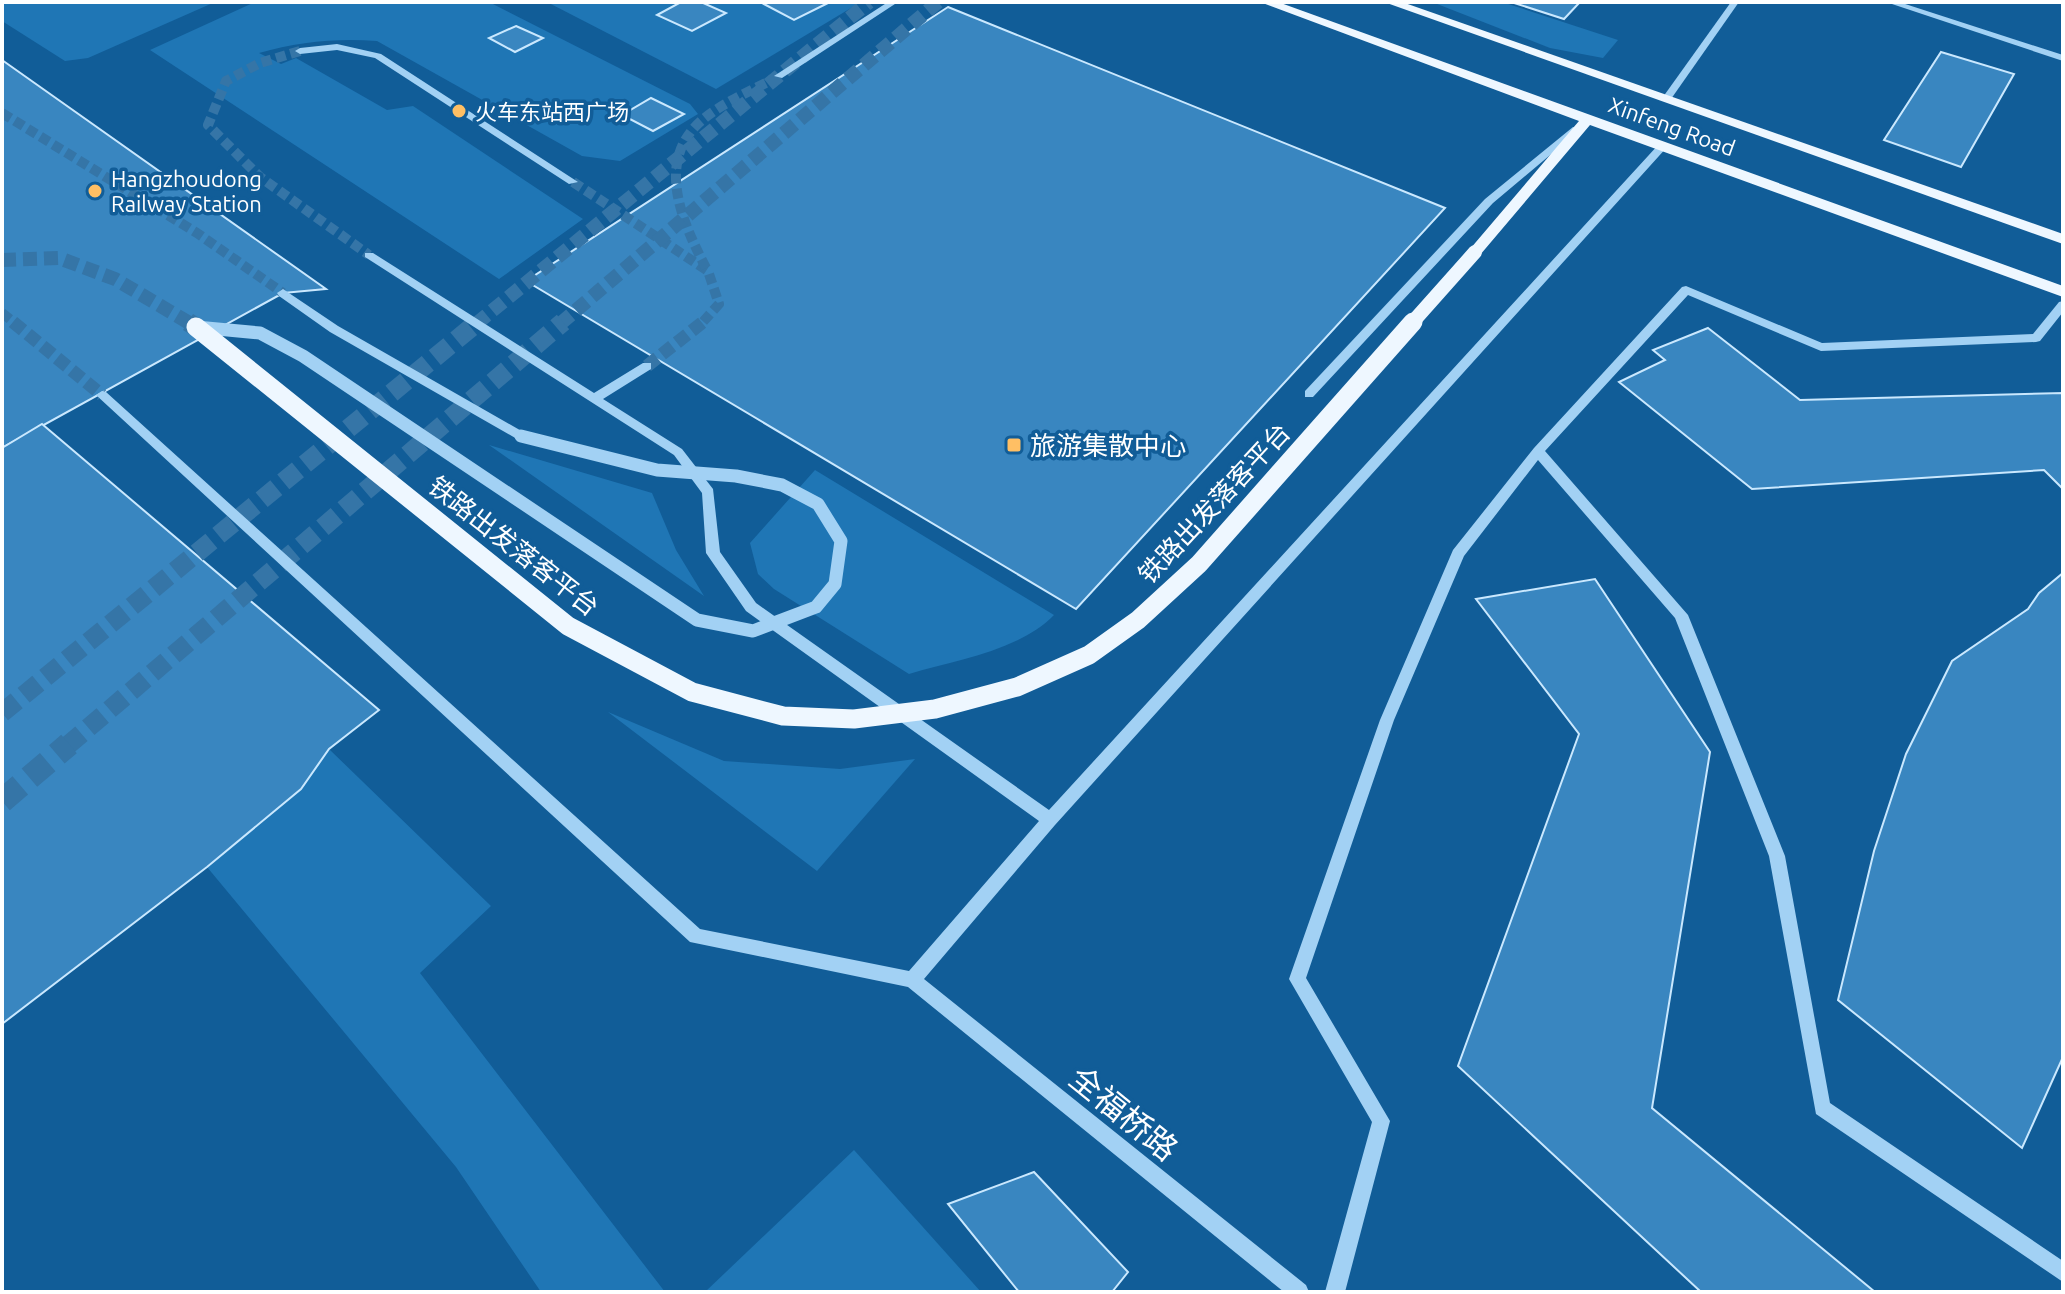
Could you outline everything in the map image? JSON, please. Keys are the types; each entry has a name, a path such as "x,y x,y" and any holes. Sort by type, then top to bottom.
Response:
{"main road":[{"name":"Xinfeng Road","path":"1266,2 2063,292"},
{"name":"Xinfeng Road","path":"1390,2 1668,97 2063,239"},
{"name":"铁路出发落客平台","path":"196,327 568,626 692,692 783,716 854,719 935,709 1017,687 1089,655 1138,620 1199,564 1475,252 1588,119"}],"street":[{"path":"779,76 894,2"},
{"path":"1668,97 1735,2"},
{"path":"1890,2 2063,58"},
{"path":"300,51 337,47 378,56 573,182"},
{"path":"1309,394 1489,201 1588,119"},
{"path":"102,395 696,936 912,980 1050,820 1663,146"},
{"path":"369,255 678,452 708,492 713,553 751,607 1050,820"},
{"path":"1335,1292 1381,1121 1297,979 1387,720 1458,554 1538,451 1686,290 1821,347 2036,338 2063,305"},
{"path":"196,327 260,333 303,356 697,620 753,631 816,607 835,584 841,541 818,504 782,485 736,476 657,470 521,436 334,329 283,293"},
{"path":"594,399 647,366"},
{"path":"1538,451 1681,615 1777,856 1822,1108 2063,1272"},
{"name":"全福桥路","path":"912,980 1299,1292"}],"shaded area":[{"path":"9,2 215,2 88,58 65,61 2,21 2,5"},
{"name":"火车东站西广场","path":"255,2 489,2 690,104 698,114 620,161 582,156 377,41 317,42 259,53 281,64 296,58 387,110 413,106 583,219 499,279 150,50"},
{"path":"547,2 861,2 716,89"},
{"path":"1432,2 1502,2 1618,40 1603,58 1550,48"},
{"path":"489,445 652,493 676,550 704,596"},
{"path":"815,470 1054,615 1040,627 1005,646 909,674 774,589 758,574 750,543"},
{"path":"608,712 724,761 840,769 915,759 817,871"},
{"path":"329,749 491,906 420,973 665,1292 541,1292 456,1167 207,867 301,789"},
{"path":"854,1150 981,1292 705,1292"}],"building":[{"path":"681,2 701,2 726,13 692,31 657,15"},
{"path":"830,2 794,20 762,3"},
{"path":"1511,2 1580,2 1564,19"},
{"name":"旅游集散中心","path":"948,7 1445,208 1076,609 526,281"},
{"path":"516,26 543,38 515,52 489,38"},
{"path":"1941,52 2014,74 1961,167 1884,140"},
{"name":"Hangzhoudong Railway Station","path":"2,60 326,289 283,293 2,448"},
{"path":"651,98 684,114 653,131 622,115"},
{"path":"1708,328 1800,400 2063,393 2063,489 2044,470 1752,489 1619,382 1665,360 1653,350"},
{"path":"42,424 379,710 329,749 301,789 207,867 2,1024 2,448"},
{"path":"2063,573 2063,1057 2022,1148 1838,1000 1874,851 1906,754 1952,661 2028,609 2039,593"},
{"path":"1595,579 1710,752 1652,1108 1875,1292 1701,1292 1458,1066 1579,734 1476,599"},
{"path":"1034,1172 1128,1272 1112,1292 1019,1292 948,1204"}],"tunnel":[{"path":"476,324 869,2"},
{"path":"560,324 938,2"},
{"path":"300,51 260,63 226,81 208,125 260,177 369,255"},
{"path":"706,268 690,235 678,198 677,161 683,144 694,128 712,112 779,76"},
{"path":"2,113 197,233 283,293"},
{"path":"573,182 708,271 719,304 702,323"},
{"path":"2,260 59,258 115,279 191,324"},
{"path":"2,313 16,324"},
{"path":"13,322 102,395"},
{"path":"188,322 196,327"},
{"path":"2,713 478,322"},
{"path":"67,746 563,322"},
{"path":"647,366 702,323"},
{"path":"2,801 69,744"}],"place":[{"name":"火车东站西广场","path":"459,111"},
{"name":"Hangzhoudong Railway Station","path":"95,191"},
{"name":"旅游集散中心","path":"1014,445"}]}
